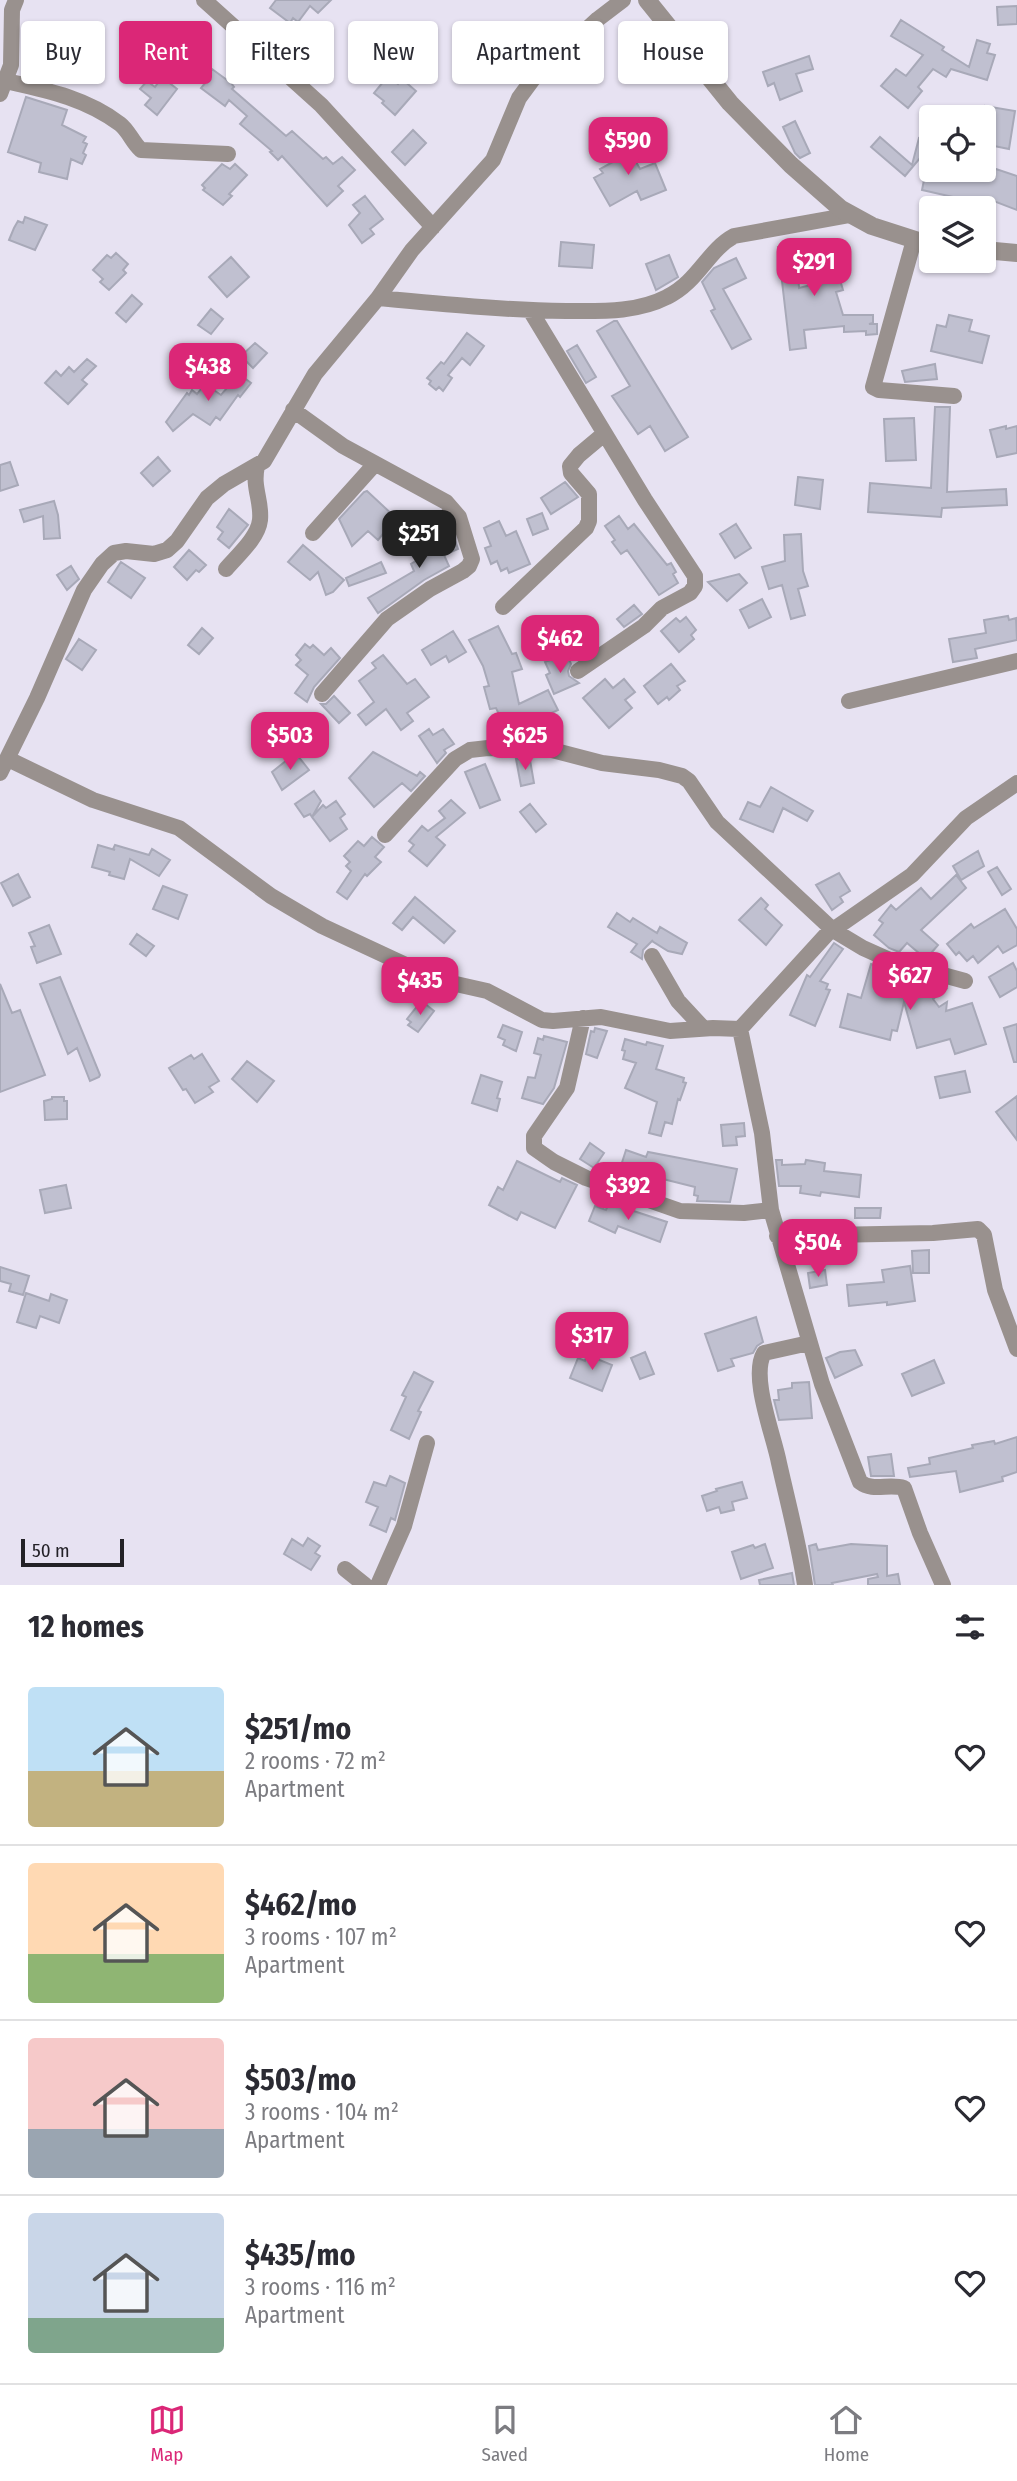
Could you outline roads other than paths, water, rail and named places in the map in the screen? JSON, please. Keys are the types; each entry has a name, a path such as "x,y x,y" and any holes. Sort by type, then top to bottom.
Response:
{"street":[{"path":"16,0 12,10 6,15 12,54 3,88 61,93 122,125 141,150 228,154"},
{"path":"204,0 321,105 433,227"},
{"path":"624,0 598,19 533,79 519,98 493,160 397,269 378,298 315,374 268,455 257,466 224,484 207,498 177,541 167,550 154,554 126,551 114,553 102,565 83,590 4,766 93,800 179,828 285,905 322,926 425,974 447,982 487,990 542,1020 601,1017 659,1030 740,1029 808,953 833,930 912,875 966,818 1017,783"},
{"path":"647,0 730,103 791,165 850,215 872,226 919,241"},
{"path":"378,298 530,310 611,311 644,306 681,289 720,247 734,236 850,215"},
{"path":"996,251 1017,253"},
{"path":"919,254 873,387 879,390 954,396"},
{"path":"530,310 663,530 691,569 695,583 690,593 662,608 643,626 578,671"},
{"path":"293,410 374,465 446,502 459,517 472,559 469,566 387,619 322,694"},
{"path":"503,607 586,528 589,521 589,495 571,473 570,466 604,434"},
{"path":"313,533 374,465"},
{"path":"226,569 258,529 260,512 254,484 257,466"},
{"path":"849,701 1017,662"},
{"path":"385,835 455,759 470,750 552,750 602,763 659,770 687,778 717,822 848,941 892,961 965,981"},
{"path":"652,956 678,1001 704,1028"},
{"path":"583,1018 567,1088 534,1136 534,1148 554,1162 586,1178 680,1211 744,1213 771,1210"},
{"path":"740,1029 762,1133 771,1210 777,1236 822,1384 860,1482 870,1487 897,1485 904,1488 943,1585"},
{"path":"777,1236 978,1229 984,1235 995,1290 1017,1349"},
{"path":"805,1585 779,1460 765,1415 759,1366 762,1356 770,1350 809,1343"},
{"path":"379,1585 404,1526 427,1443"},
{"path":"345,1569 365,1585"}]}
